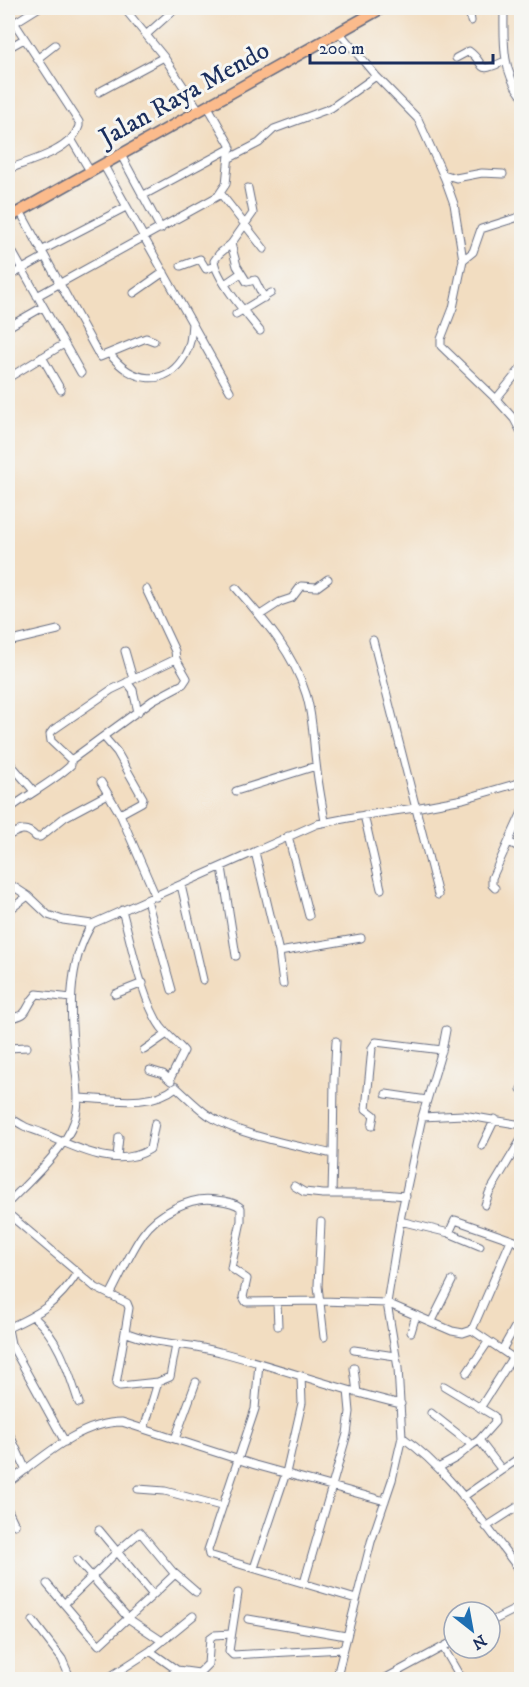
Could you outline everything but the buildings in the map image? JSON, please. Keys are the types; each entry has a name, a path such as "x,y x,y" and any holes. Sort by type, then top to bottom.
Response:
{"highway":[{"name":"Jalan Raya Mendo","path":"8,218 382,8"}],"street":[{"path":"14,22 38,8"},
{"path":"37,296 214,200 226,184 231,148 228,138 124,8"},
{"path":"147,34 176,8"},
{"path":"471,21 470,12 492,8"},
{"path":"504,8 505,61 519,93"},
{"path":"8,14 79,122 78,131 71,139 49,154 8,169"},
{"path":"339,32 376,76 418,119 443,174 457,214 463,260 454,302 440,343 443,350 496,399 514,419 522,434"},
{"path":"8,48 24,39"},
{"path":"37,59 55,45"},
{"path":"456,58 469,51 482,67 486,68 505,61"},
{"path":"99,92 164,57"},
{"path":"230,158 259,143 274,129 331,108 376,76"},
{"path":"71,139 90,171"},
{"path":"142,196 231,148"},
{"path":"121,154 161,229"},
{"path":"103,164 230,391"},
{"path":"443,174 456,178 482,173 503,174"},
{"path":"248,188 253,213 231,244 215,257 215,266 240,312 260,331"},
{"path":"220,194 264,249"},
{"path":"8,278 42,254 126,207"},
{"path":"20,211 100,357 146,338 154,340"},
{"path":"463,260 471,254 481,229 522,216"},
{"path":"8,244 81,373"},
{"path":"231,244 241,273 248,283 255,280 264,298"},
{"path":"181,266 200,259 206,269 215,266"},
{"path":"134,293 164,272"},
{"path":"225,284 241,273"},
{"path":"240,312 271,293"},
{"path":"8,327 43,306"},
{"path":"110,354 118,365 127,371 146,378 162,377 185,355 190,341 192,323"},
{"path":"8,378 64,344"},
{"path":"42,357 61,390"},
{"path":"496,399 522,367"},
{"path":"260,615 280,602 292,598 301,586 317,586 328,579"},
{"path":"236,588 260,615 291,658 306,692 310,706 325,822"},
{"path":"8,810 33,790 69,767 71,760 153,700 186,681 184,671 176,659 175,651 146,589"},
{"path":"8,642 58,630"},
{"path":"373,640 438,895"},
{"path":"125,651 138,712"},
{"path":"71,760 51,741 50,734 80,710 130,681 176,659"},
{"path":"104,737 117,753 142,794 142,802 120,814"},
{"path":"8,761 33,790"},
{"path":"236,791 316,766"},
{"path":"101,782 120,814 156,897"},
{"path":"8,883 28,896 48,915 63,920 92,924 288,836 325,822 415,808 522,782"},
{"path":"8,836 28,829 36,837 40,837 65,817 108,794"},
{"path":"495,888 492,885 492,878 522,812"},
{"path":"364,815 381,889"},
{"path":"288,836 309,916"},
{"path":"509,842 522,849"},
{"path":"255,852 279,952 282,984"},
{"path":"222,867 236,956"},
{"path":"181,885 203,980"},
{"path":"8,911 28,896"},
{"path":"147,900 172,990"},
{"path":"122,910 155,1017 167,1034 184,1051 170,1079"},
{"path":"8,1203 63,1143 74,1124 79,1098 71,1026 71,998 75,969 92,924"},
{"path":"279,952 361,938"},
{"path":"115,994 143,983"},
{"path":"8,1018 20,1017 24,1014 37,994 71,998"},
{"path":"325,1680 336,1677 402,1437 398,1368 387,1303 400,1221 422,1117 446,1030"},
{"path":"144,1050 167,1034"},
{"path":"332,1194 336,1041"},
{"path":"372,1126 374,1115 366,1109 373,1044 382,1041 442,1051"},
{"path":"8,1048 27,1047"},
{"path":"150,1070 156,1070 170,1079 176,1088 208,1115 222,1122 267,1137 333,1154"},
{"path":"79,1098 146,1100 167,1095 176,1088"},
{"path":"386,1094 428,1100"},
{"path":"422,1117 463,1115 522,1125"},
{"path":"8,1117 63,1143 117,1157 139,1155 150,1149 155,1123"},
{"path":"482,1146 495,1119"},
{"path":"117,1157 119,1137"},
{"path":"485,1205 489,1193 522,1138"},
{"path":"294,1186 304,1192 406,1196"},
{"path":"110,1295 149,1227 185,1203 214,1199 237,1204 241,1208 241,1221 231,1268 247,1279 244,1300 248,1303 321,1301 387,1303 459,1333 472,1330 522,1364"},
{"path":"8,1216 12,1217 76,1274 96,1288 129,1305 116,1384 120,1386 158,1382 170,1377 176,1345"},
{"path":"450,1233 455,1220 522,1245"},
{"path":"400,1221 450,1233 480,1246"},
{"path":"321,1222 318,1286 324,1337"},
{"path":"472,1330 511,1240"},
{"path":"65,1442 11,1344 8,1329 34,1317 54,1302 66,1291 76,1274"},
{"path":"432,1322 452,1281"},
{"path":"277,1303 278,1326"},
{"path":"411,1332 416,1315"},
{"path":"34,1317 60,1350 79,1403"},
{"path":"502,1350 519,1320"},
{"path":"125,1332 176,1345 217,1351 401,1404"},
{"path":"466,1373 488,1342"},
{"path":"354,1350 395,1356"},
{"path":"480,1408 512,1358"},
{"path":"259,1364 255,1409 221,1506 208,1550 209,1555 356,1599"},
{"path":"354,1368 357,1393"},
{"path":"254,1568 286,1473 302,1403 301,1376"},
{"path":"144,1429 158,1382"},
{"path":"175,1439 196,1382"},
{"path":"438,1468 476,1443 496,1421 494,1416 444,1386"},
{"path":"304,1583 349,1424 348,1390"},
{"path":"431,1413 476,1443 502,1470"},
{"path":"8,1483 65,1442 103,1423 122,1422 385,1501"},
{"path":"8,1431 26,1470"},
{"path":"402,1437 423,1452 438,1468 522,1573"},
{"path":"463,1497 522,1456"},
{"path":"138,1489 165,1491 221,1506"},
{"path":"486,1527 522,1504"},
{"path":"8,1510 15,1525"},
{"path":"99,1530 153,1595"},
{"path":"64,1604 140,1532 175,1574 196,1592"},
{"path":"77,1560 129,1619 162,1641"},
{"path":"47,1584 99,1645 175,1574"},
{"path":"238,1593 229,1651 233,1655 343,1648"},
{"path":"8,1597 8,1603"},
{"path":"502,1616 522,1606"},
{"path":"105,1680 115,1677 193,1616"},
{"path":"248,1619 346,1636"},
{"path":"33,1622 62,1659 71,1680"},
{"path":"150,1651 177,1670 195,1674 201,1672 208,1664 210,1638 214,1635 231,1634"},
{"path":"382,1680 442,1648"},
{"path":"450,1660 462,1680"},
{"path":"164,1680 177,1670"}]}
